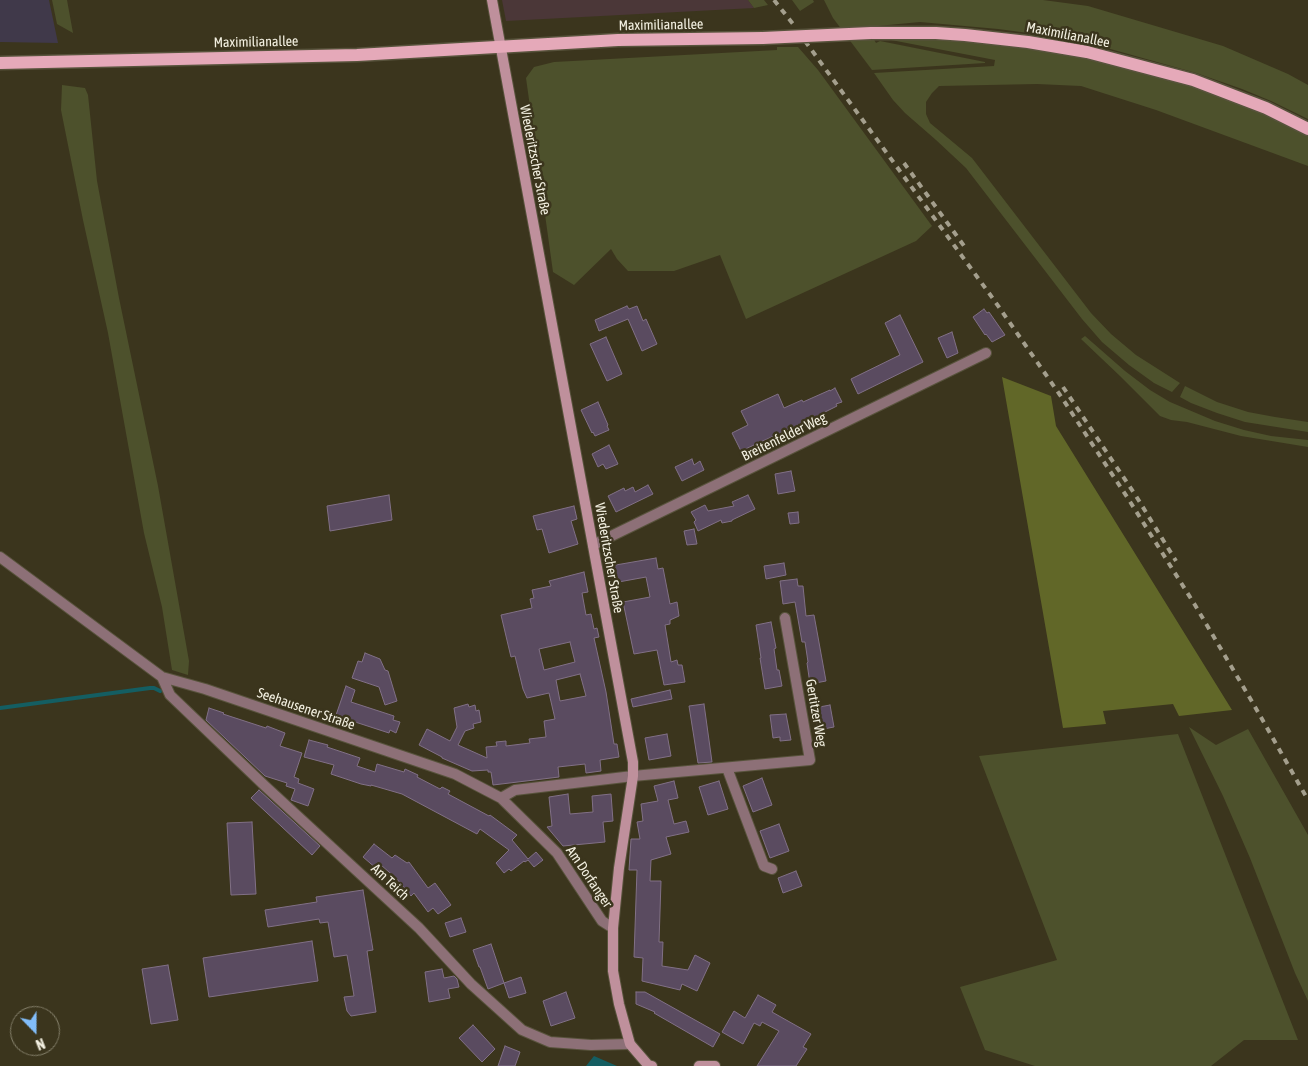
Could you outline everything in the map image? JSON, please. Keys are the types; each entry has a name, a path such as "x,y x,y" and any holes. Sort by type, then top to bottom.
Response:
{"main road":[{"name":"Maximilianallee","path":"0,63 357,55 618,40 763,38 928,32 1028,42 1087,52 1193,80 1266,108 1308,129"}],"street":[{"name":"Wiederitzscher Straße","path":"492,0 633,762 633,776 619,868 613,928 613,971 619,1004 630,1044 650,1066"},
{"name":"Breitenfelder Weg","path":"593,545 986,353"},
{"name":"Seehausener Straße","path":"0,557 162,677 205,689 455,774 501,798"},
{"name":"Gertitzer Weg","path":"633,776 810,760 785,618"},
{"name":"Am Teich","path":"162,677 170,695 265,786 419,928 471,984 522,1030 550,1042 591,1045 630,1044"},
{"path":"727,768 764,866 772,869"},
{"path":"501,798 515,790 633,776"},
{"name":"Am Dorfanger","path":"501,798 557,852 602,921 613,928"},
{"path":"698,1066 715,1066"}],"shaded area":[{"path":"0,0 49,0 58,43 0,42"},
{"path":"502,0 748,0 754,8 506,21"}],"green space":[{"path":"52,0 67,0 73,33 57,24"},
{"path":"748,0 764,0 768,5 754,8"},
{"path":"792,0 813,0 814,2 800,11"},
{"path":"824,0 1043,0 1088,6 1223,46 1288,74 1308,85 1308,119 1242,89 1196,73 1089,43 998,29 920,22 867,27 876,43 880,41 985,62 872,70 833,18"},
{"path":"890,36 965,40 1085,56 1193,86 1238,102 1308,135 1308,166 1156,110 1081,86 1037,84 939,86 926,102 926,114 930,123 972,158 1091,313 1111,334 1136,355 1180,383 1172,392 1154,383 1102,342 1082,319 966,168 905,113 893,100 874,73 994,66 995,60 891,40"},
{"path":"777,47 798,47 818,70 932,226 916,241 746,319 720,255 674,271 628,271 611,249 574,285 553,272 526,78 534,67 554,62 777,50"},
{"path":"62,85 85,88 88,95 97,181 158,486 189,661 188,675 172,670 162,607 144,533 108,333 61,110"},
{"path":"1085,336 1125,371 1170,402 1215,421 1244,430 1271,436 1308,440 1308,447 1241,436 1160,416 1081,339"},
{"path":"1002,377 1051,396 1056,426 1232,710 1179,716 1173,704 1103,711 1106,724 1063,728"},
{"path":"1185,386 1217,402 1248,412 1308,422 1308,432 1245,422 1217,413 1180,397"},
{"path":"1189,727 1216,745 1248,729 1308,835 1308,1001 1295,973 1250,858 1223,796"},
{"path":"1178,734 1298,1040 1244,1040 1211,1066 1035,1066 985,1050 960,987 1057,960 979,756"}],"water":[{"path":"594,1056 617,1066 586,1066"}],"building":[{"path":"627,306 629,309 637,306 643,321 646,319 657,344 642,351 628,319 599,331 595,320"},
{"path":"984,309 987,313 989,312 1005,335 992,342 973,317"},
{"path":"900,315 923,362 858,394 851,379 900,355 885,323"},
{"path":"952,332 958,353 947,358 938,338"},
{"path":"606,337 622,374 607,381 590,344"},
{"path":"835,388 842,402 811,419 813,423 804,427 802,423 741,451 732,433 748,425 741,411 778,394 784,408"},
{"path":"598,402 609,430 595,436 581,410"},
{"path":"609,445 618,464 606,469 603,464 598,467 592,454"},
{"path":"692,459 694,465 700,461 704,470 682,481 675,467"},
{"path":"791,471 795,491 778,494 775,474"},
{"path":"648,485 653,494 616,512 608,496 624,488 625,491 633,487 635,492"},
{"path":"389,495 392,520 330,531 327,506"},
{"path":"748,495 755,509 732,521 722,523 721,520 698,531 694,522 696,520 691,512 705,505 708,511 734,506 732,502"},
{"path":"574,506 577,519 571,521 578,544 549,553 542,529 537,530 533,516"},
{"path":"798,512 799,523 790,524 788,513"},
{"path":"694,529 697,544 687,545 684,531"},
{"path":"656,558 658,569 663,568 670,604 677,602 679,616 670,620 670,624 665,625 671,662 677,660 678,665 682,665 685,682 664,685 657,650 634,654 623,602 650,597 646,577 613,583 610,566"},
{"path":"784,563 786,575 766,579 764,566"},
{"path":"584,572 588,592 582,593 586,615 591,614 594,629 597,628 599,637 594,638 606,692 614,744 617,744 619,757 600,760 601,771 586,773 585,764 558,767 559,777 493,785 491,772 488,772 488,770 472,771 442,758 419,745 427,729 450,741 457,727 454,708 468,704 469,707 475,705 476,711 479,710 481,722 473,724 474,728 465,731 458,745 487,758 486,747 497,746 496,742 506,741 506,746 530,743 529,739 546,737 544,721 555,719 549,693 527,698 515,656 511,657 501,615 532,608 530,599 534,598 532,590 551,586 549,581","holes":["570,642 575,662 544,670 539,649","580,674 586,696 560,701 556,680"]},
{"path":"797,579 798,586 803,586 806,616 814,615 826,681 810,684 805,642 802,642 795,602 783,604 780,581"},
{"path":"771,622 776,648 774,649 777,670 779,670 782,686 765,689 756,625"},
{"path":"365,653 380,659 385,670 388,671 397,701 385,705 379,687 352,678 358,661 362,662"},
{"path":"346,686 355,690 351,702 394,716 393,720 400,722 396,733 390,730 389,733 346,719 345,722 335,718"},
{"path":"670,690 672,699 633,707 631,699"},
{"path":"704,704 712,762 698,763 689,706"},
{"path":"830,705 834,727 818,730 814,708"},
{"path":"209,708 285,733 280,746 302,753 294,777 299,779 298,783 314,789 308,806 291,800 295,789 286,786 287,783 265,776 206,720"},
{"path":"786,714 791,740 780,741 780,737 773,738 770,715"},
{"path":"667,734 671,756 649,760 645,738"},
{"path":"309,740 328,745 327,747 360,758 357,766 375,772 377,764 404,772 405,769 440,789 442,787 450,791 448,794 490,815 517,835 512,840 528,859 536,852 543,860 534,867 528,860 524,861 511,871 509,869 504,873 496,863 509,850 480,829 477,834 402,794 331,774 334,765 304,757"},
{"path":"762,778 772,805 753,812 743,786"},
{"path":"674,781 678,798 668,800 674,824 686,821 689,832 666,837 671,854 651,860 650,881 661,881 659,942 663,942 662,966 688,970 695,955 710,963 697,991 682,984 680,990 642,981 643,958 634,957 637,870 629,870 631,839 640,839 637,822 643,821 641,804 658,801 654,786"},
{"path":"719,781 728,809 708,815 699,787"},
{"path":"259,790 320,846 312,855 251,798"},
{"path":"568,794 570,814 593,812 592,796 611,794 613,821 603,822 605,842 563,846 547,827 552,826 549,797"},
{"path":"252,822 256,894 231,895 227,823"},
{"path":"779,824 789,851 770,858 760,831"},
{"path":"374,844 392,858 395,855 407,863 409,862 428,888 435,883 451,905 438,914 433,908 428,912 414,893 411,896 397,879 381,865 377,869 363,857"},
{"path":"796,871 802,886 783,893 778,878"},
{"path":"363,890 373,950 367,951 376,1012 351,1016 347,1011 344,997 354,996 347,955 334,957 328,922 320,923 319,919 268,927 265,910 317,902 316,897"},
{"path":"461,918 466,932 450,937 445,923"},
{"path":"312,941 318,981 209,997 203,958"},
{"path":"491,944 504,983 488,989 473,950"},
{"path":"168,965 178,1020 151,1024 142,969"},
{"path":"442,969 444,978 454,976 459,987 448,989 450,998 429,1002 425,972"},
{"path":"521,977 526,993 509,998 504,983"},
{"path":"566,992 575,1018 551,1026 543,1001"},
{"path":"636,992 645,992 720,1034 713,1047 655,1012 636,1004"},
{"path":"758,995 776,1005 772,1012 811,1034 803,1047 807,1049 796,1066 757,1066 779,1031 762,1022 760,1026 754,1023 743,1044 722,1032 734,1011 745,1018"},
{"path":"473,1025 495,1049 482,1062 459,1038"},
{"path":"505,1046 520,1052 515,1066 498,1066"}],"waterway":[{"path":"0,708 150,688 160,691"}],"railway":[{"path":"774,0 793,24"},
{"path":"805,41 994,300 1060,395 1195,605 1308,800"},
{"path":"904,163 967,250"},
{"path":"1063,387 1136,496 1176,561"}]}
